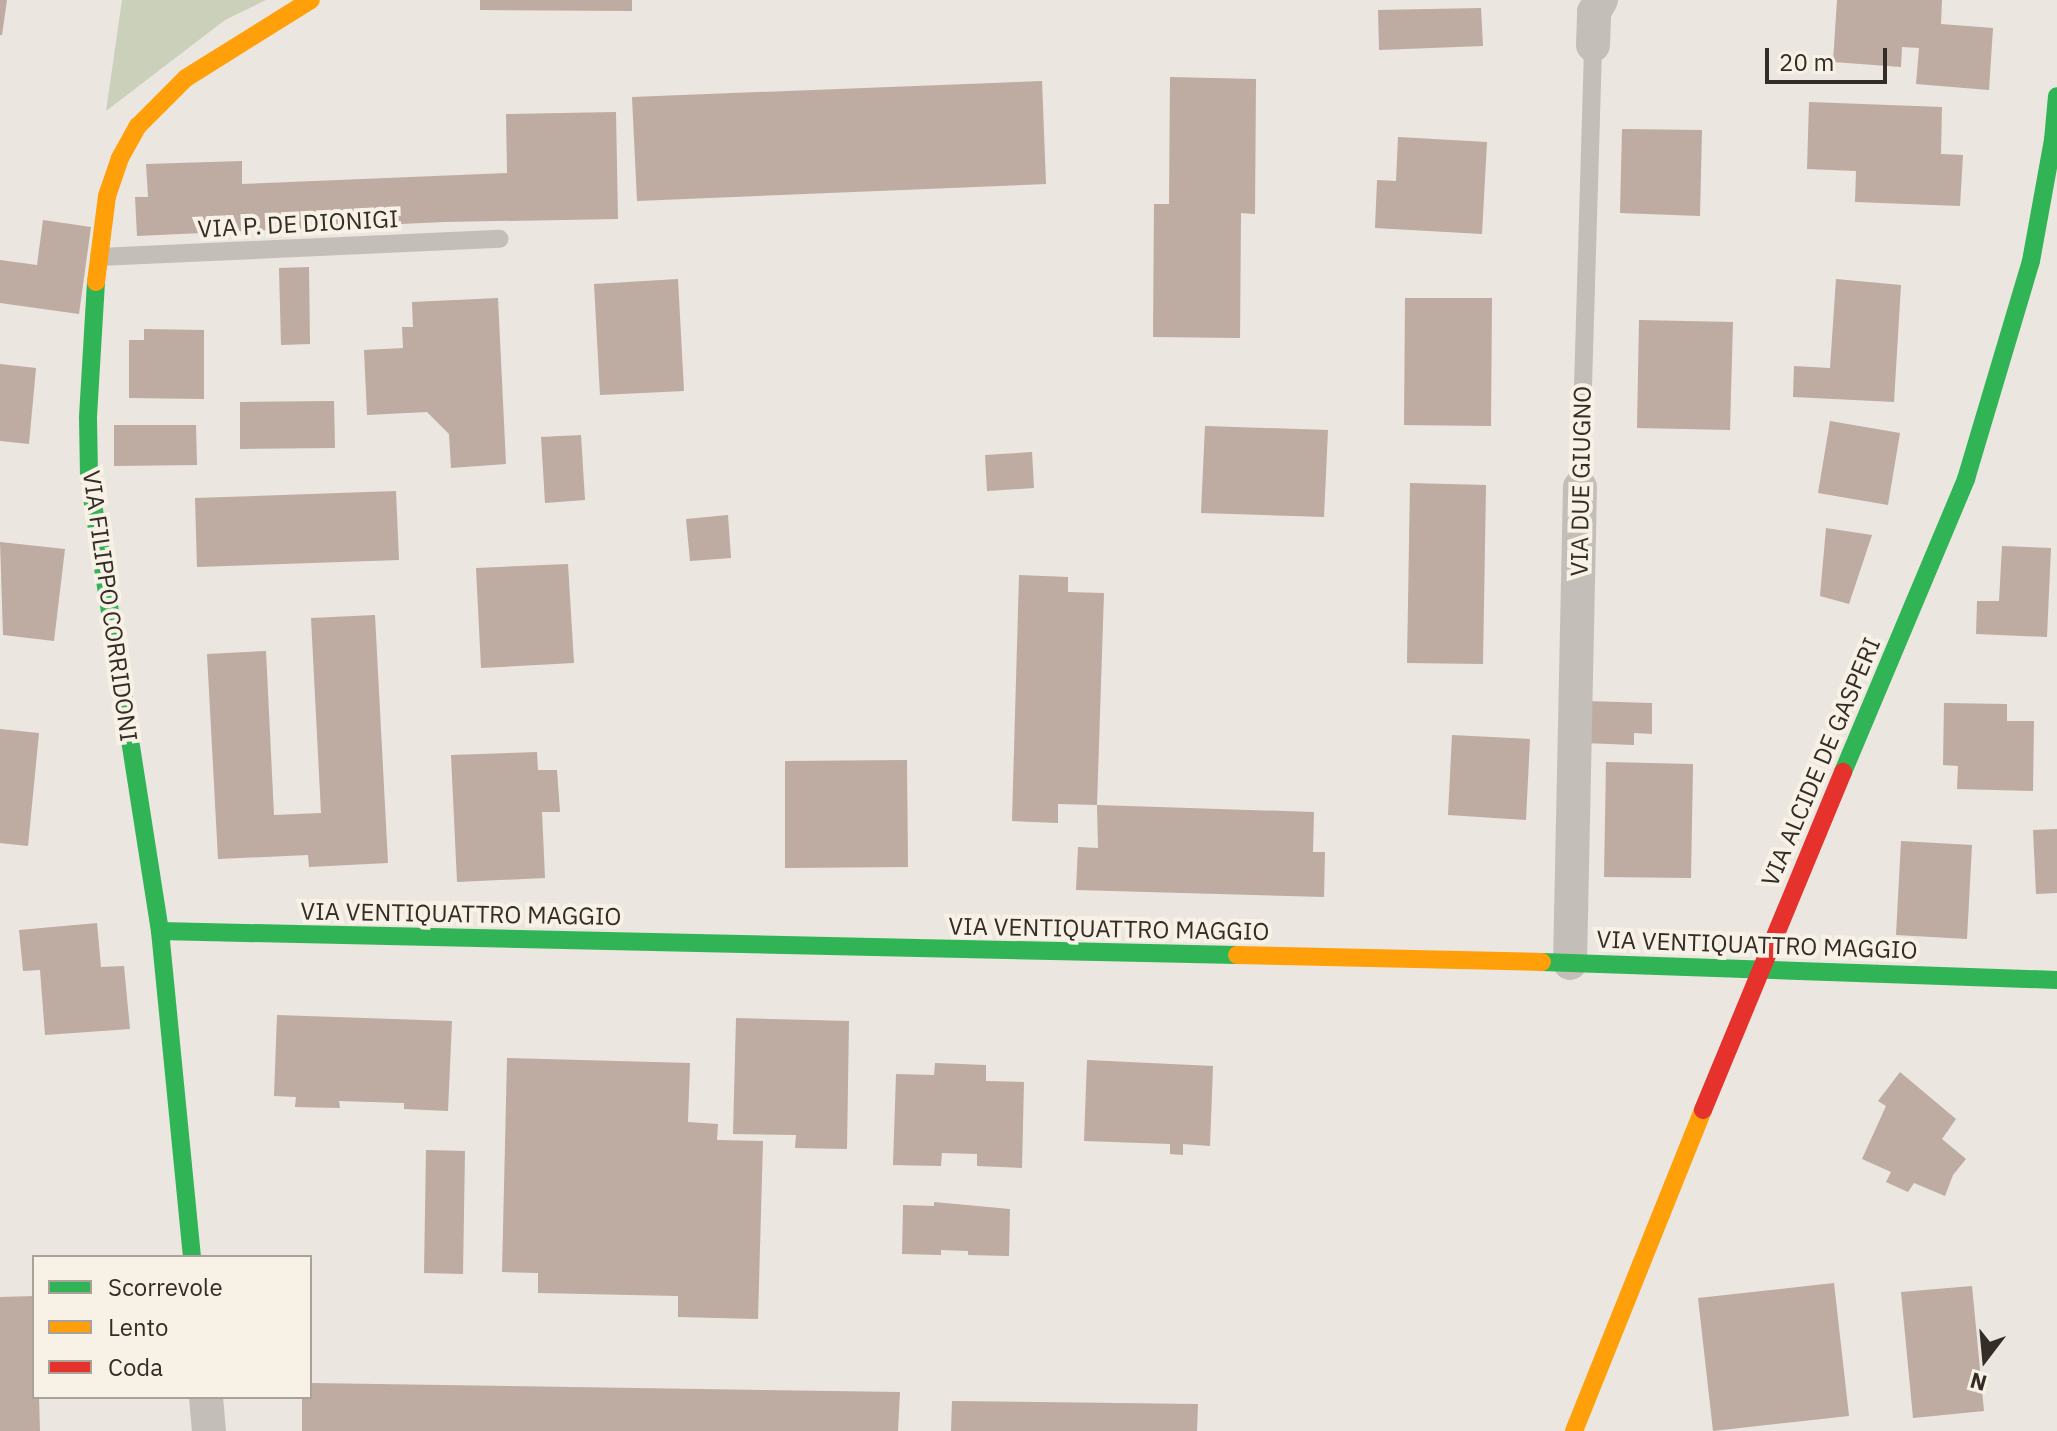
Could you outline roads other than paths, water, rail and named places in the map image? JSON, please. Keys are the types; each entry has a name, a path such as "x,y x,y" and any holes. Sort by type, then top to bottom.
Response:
{"street":[{"name":"VIA FILIPPO CORRIDONI","path":"192,1255 160,931 89,478 88,418 99,257 107,196 120,158 153,109 206,64 311,0"},
{"name":"VIA DUE GIUGNO","path":"1593,45 1594,12 1601,0"},
{"name":"VIA ALCIDE DE GASPERI","path":"1574,1431 1761,967 1966,479 2031,261 2055,142 2057,96"},
{"name":"VIA DUE GIUGNO","path":"1570,963 1580,487"},
{"name":"VIA VENTIQUATTRO MAGGIO","path":"160,931 1761,967 2057,980"},
{"path":"206,1399 209,1431"}],"lane":[{"name":"VIA DUE GIUGNO","path":"1580,487 1593,45"},
{"name":"VIA P. DE DIONIGI","path":"99,257 500,239"}]}
